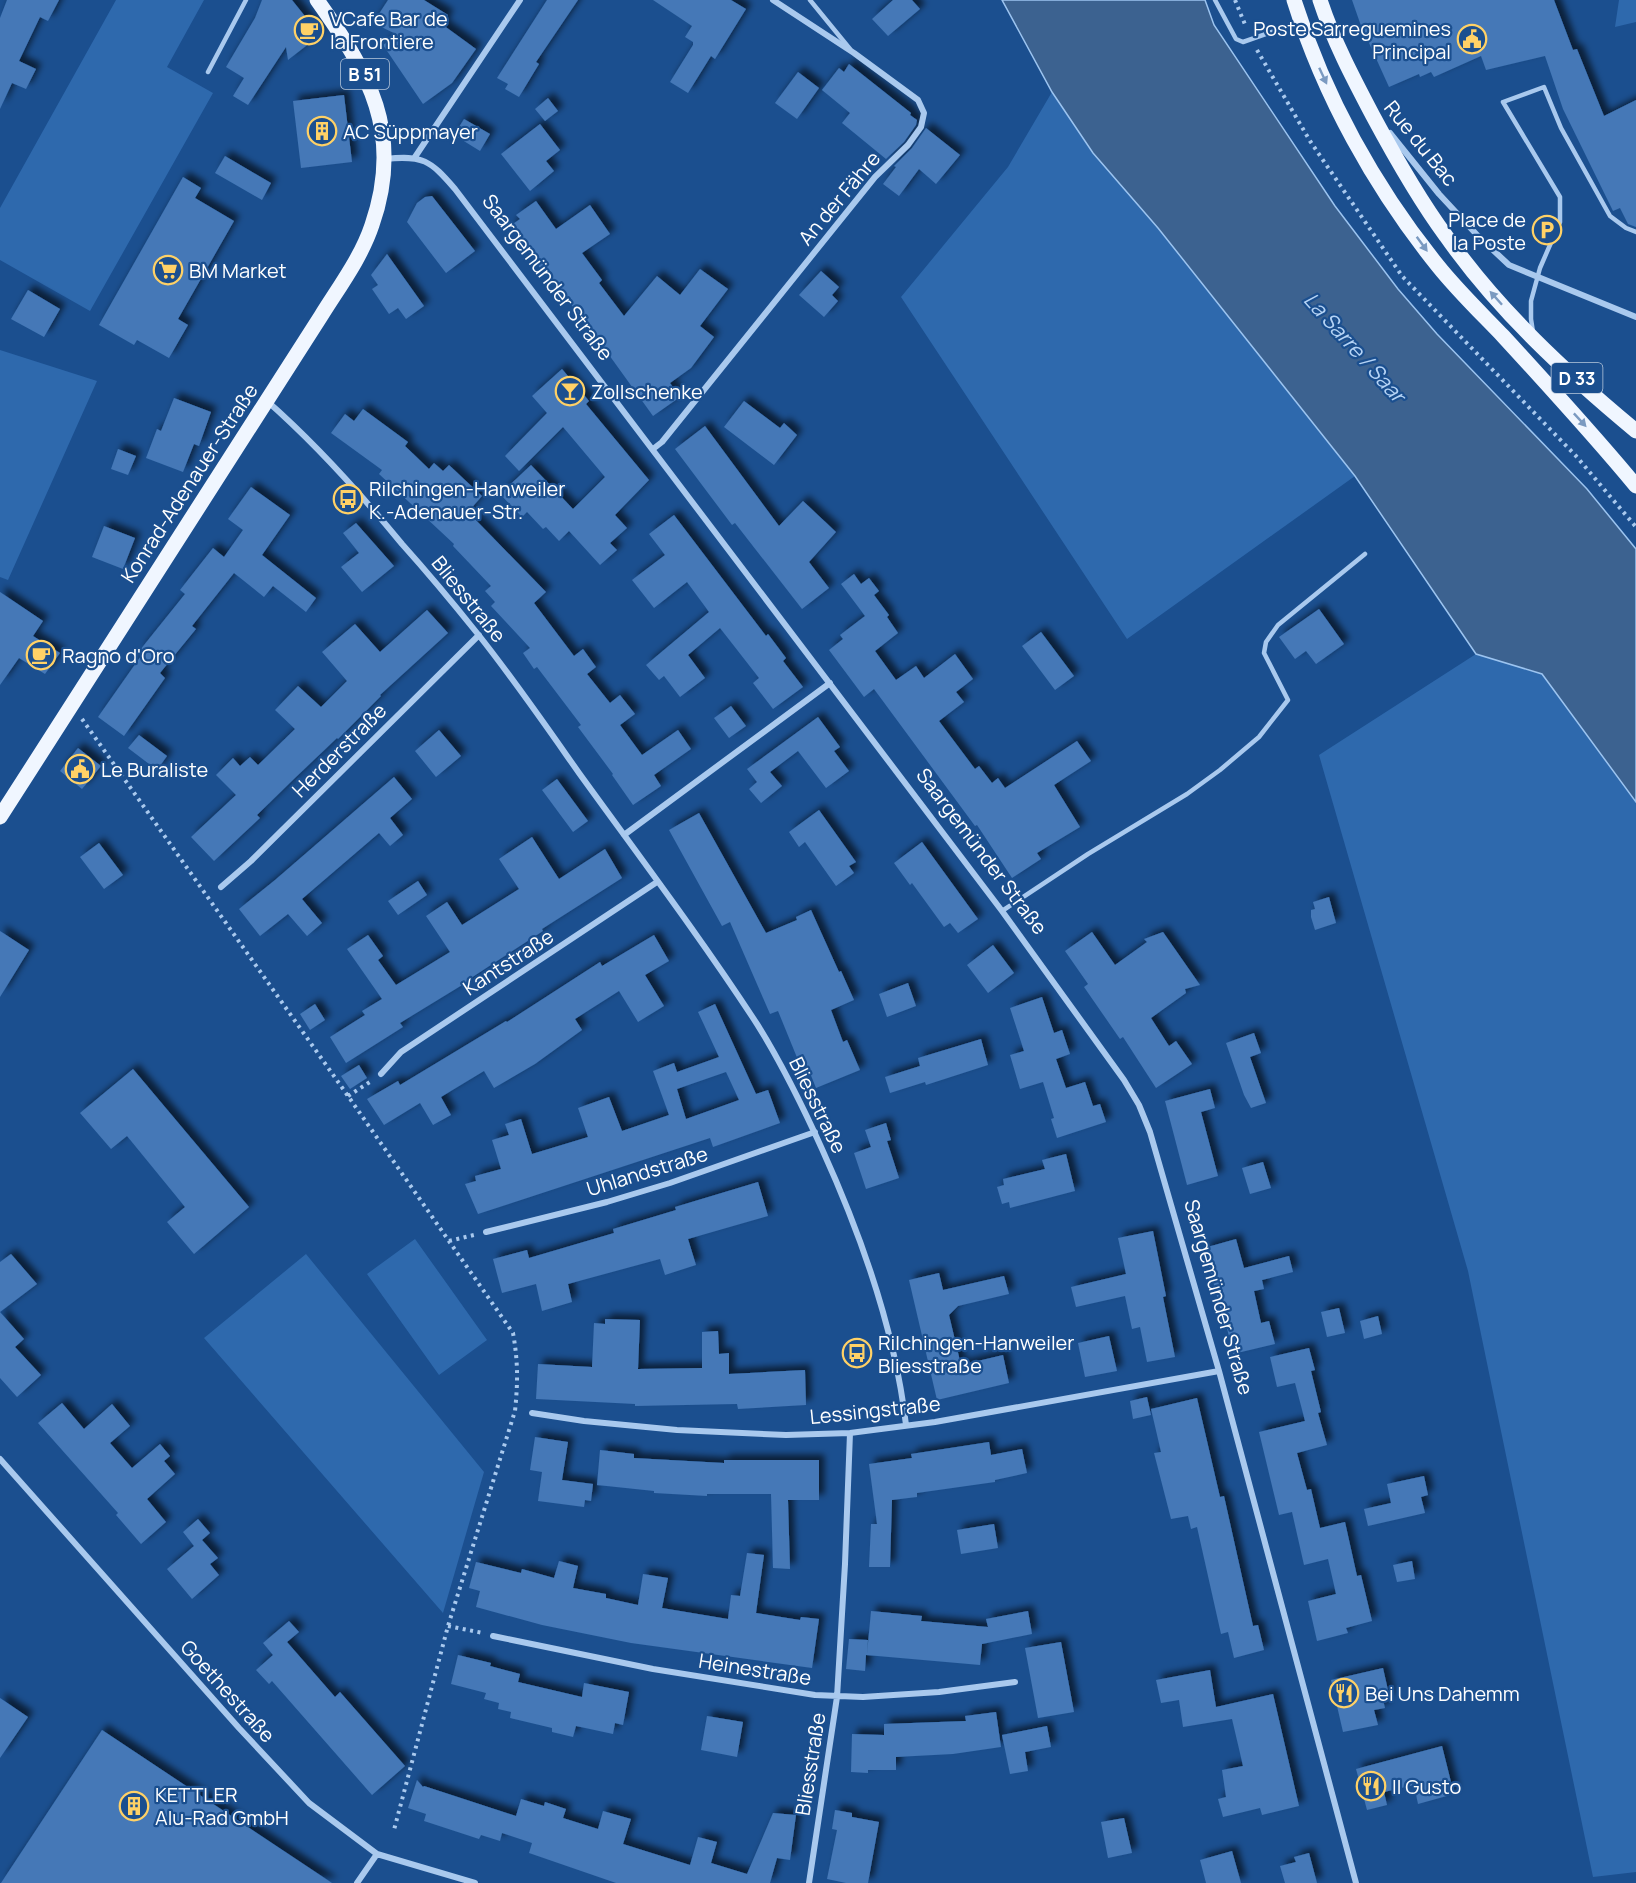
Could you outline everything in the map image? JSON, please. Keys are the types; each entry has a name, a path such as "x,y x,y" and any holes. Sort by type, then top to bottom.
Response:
{"main road":[{"name":"B 51","path":"317,0 360,63 372,90 381,126 384,159"},
{"name":"D 33","path":"1294,0 1321,72 1352,136 1387,197 1439,267 1597,439 1636,486"},
{"name":"D 33","path":"1320,0 1340,51 1404,174 1446,237 1484,285 1535,341 1636,430"},
{"name":"Konrad-Adenauer-Straße","path":"0,817 357,257 372,226 377,208 384,159"}],"street":[{"path":"384,159 415,157 520,0"},
{"name":"An der Fähre","path":"653,449 662,442 875,177 908,145 921,127 924,113 918,100 854,53 773,0"},
{"name":"Rue du Bac","path":"1363,96 1415,166 1471,229 1509,265 1636,317"},
{"name":"Saargemünder Straße","path":"415,157 428,162 455,189 1002,911 1124,1080 1138,1105 1150,1132 1219,1371 1356,1883"},
{"name":"Bliesstraße","path":"267,401 333,463 478,635 624,835 758,1026 793,1087 815,1132 859,1236 873,1278 900,1385 906,1425"},
{"name":"Herderstraße","path":"221,886 251,861 478,635"},
{"path":"624,835 830,683"},
{"name":"Kantstraße","path":"381,1074 401,1052 657,882"},
{"name":"Uhlandstraße","path":"486,1232 607,1202 815,1132"},
{"name":"Lessingstraße","path":"532,1413 584,1421 677,1430 786,1436 850,1433 1219,1371"},
{"name":"Bliesstraße","path":"809,1883 837,1697 850,1433"},
{"name":"Goethestraße","path":"0,1459 239,1728 309,1803 377,1854 475,1883"},
{"name":"Heinestraße","path":"494,1636 653,1669 837,1697 939,1692 1015,1682"},
{"path":"357,1883 377,1854"}],"lane":[{"path":"208,72 246,0"},
{"path":"810,0 854,53"},
{"path":"1215,0 1236,39 1243,42 1301,22"},
{"path":"1535,341 1531,320 1531,301 1560,222 1560,197 1503,102 1544,87 1561,128 1610,216 1626,228 1636,232"},
{"path":"1002,911 1088,854 1186,794 1221,770 1259,737 1288,700 1264,653 1266,642 1278,625 1365,554"}],"path":[{"path":"1234,0 1251,40 1310,141 1402,276 1576,456 1636,527"},
{"path":"81,718 513,1333 519,1379 514,1411 448,1626 394,1830"},
{"path":"348,1096 381,1074"},
{"path":"449,1242 486,1232"},
{"path":"448,1626 494,1636"}],"shaded area":[{"path":"116,0 204,0 167,67 213,93 90,311 0,260 0,208"},
{"path":"1619,0 1636,0 1636,22 1615,27"},
{"path":"1052,92 1093,153 1158,228 1355,476 1127,639 901,297 1008,167"},
{"path":"0,350 97,381 8,580 0,577"},
{"path":"1476,654 1542,673 1636,802 1636,1872 1593,1877 1468,1271 1319,755"},
{"path":"415,1239 487,1340 439,1375 367,1274"},
{"path":"306,1254 484,1472 443,1613 204,1338"}],"water":[{"name":"La Sarre / Saar","path":"1002,0 1205,0 1214,25 1335,206 1398,289 1437,334 1587,489 1636,549 1636,802 1542,674 1476,654 1355,476 1158,228 1093,153 1052,92"}],"building":[{"path":"7,0 59,0 48,21 40,17 19,61 36,69 26,89 12,83 0,109 0,18"},
{"path":"262,0 292,0 320,35 288,60 286,47 248,105 233,96 244,78 226,67 255,18"},
{"path":"388,0 424,0 448,15 443,25 476,49 452,83 423,104 383,45 398,35 373,23"},
{"path":"547,0 578,0 536,62 539,64 519,97 505,89 508,84 497,78"},
{"path":"653,0 731,0 746,9 715,59 711,56 688,93 670,82 693,45 693,42 685,37 692,26"},
{"path":"893,0 912,0 920,9 888,36 872,19"},
{"path":"1352,0 1554,0 1573,50 1577,49 1604,116 1636,100 1636,227 1628,224 1620,208 1613,211 1563,109 1545,56 1486,70 1481,56 1434,77 1431,72 1420,77 1419,74 1389,87"},
{"path":"849,64 917,120 904,142 886,159 842,123 850,113 822,90 839,68 844,72"},
{"path":"798,72 819,88 797,119 775,103"},
{"name":"AC Süppmayer","path":"344,95 352,162 301,168 293,101"},
{"path":"548,98 558,111 545,121 535,109"},
{"path":"464,119 490,134 480,151 454,135"},
{"path":"540,124 560,150 546,161 554,171 530,191 501,154"},
{"path":"926,128 960,155 936,184 919,169 899,196 883,184 896,167 894,166 912,148"},
{"path":"225,156 271,183 262,200 215,173"},
{"name":"BM Market","path":"183,177 201,188 195,198 234,221 178,319 188,325 169,358 137,340 134,345 99,325"},
{"path":"432,196 475,251 446,273 407,222 417,203 425,197"},
{"path":"536,201 556,229 590,205 610,234 582,253 602,280 599,283 624,316 657,276 680,295 700,269 728,289 700,326 714,337 691,368 670,383 680,397 653,416 599,341 547,273 545,275 510,226 520,219 516,215"},
{"path":"387,254 424,306 406,319 398,308 389,314 372,289 378,285 371,275"},
{"path":"821,271 839,287 832,295 838,301 824,317 799,295"},
{"path":"28,290 60,309 44,337 11,319"},
{"path":"562,369 589,401 586,404 649,480 615,515 627,528 610,543 617,550 600,565 569,531 559,541 546,527 543,529 527,512 522,517 500,494 531,465 573,509 605,477 563,427 519,471 505,456 547,413 532,396"},
{"path":"174,398 211,412 199,446 194,444 183,472 146,458 157,429 161,431"},
{"path":"744,401 780,428 784,423 797,435 774,465 724,427"},
{"path":"363,409 408,442 405,446 429,469 434,463 443,471 449,465 482,496 468,512 546,592 534,603 574,656 583,649 596,667 587,674 610,703 620,695 635,714 620,725 642,755 678,730 691,749 654,775 661,786 633,805 578,727 581,725 537,667 534,669 523,653 530,648 491,606 495,602 485,591 491,586 453,546 454,544 379,474 382,470 331,433 345,414 354,421"},
{"path":"705,426 779,526 803,501 836,532 809,562 829,588 802,609 735,523 732,525 675,449"},
{"path":"118,449 136,456 128,475 111,469"},
{"path":"251,487 290,515 262,555 316,598 306,612 273,586 264,597 234,573 192,626 196,629 160,673 165,678 124,736 98,717 143,653 140,650 185,594 180,590 213,548 224,557 243,530 228,519"},
{"path":"674,515 766,636 768,634 786,658 783,661 803,687 773,709 753,683 759,678 720,628 688,655 705,678 680,697 664,676 659,680 646,665 709,612 687,582 654,608 632,580 665,555 649,534"},
{"path":"356,523 394,566 362,592 341,567 359,553 343,533"},
{"path":"104,526 135,538 123,569 92,557"},
{"path":"854,574 861,584 869,578 879,591 874,595 889,615 887,617 898,633 875,651 896,680 916,666 924,678 955,654 973,679 956,692 964,702 939,721 975,769 979,766 992,783 998,778 1005,788 1077,741 1091,761 1054,785 1080,827 1037,853 1041,859 1012,878 977,825 975,826 874,689 864,697 829,650 843,639 840,635 865,616 841,584"},
{"path":"0,592 43,621 33,636 60,653 45,674 19,658 0,685"},
{"path":"1319,609 1344,644 1316,664 1306,651 1295,659 1279,637"},
{"path":"427,610 448,633 380,695 338,739 257,815 260,818 214,861 191,837 236,795 216,775 233,758 240,766 250,757 258,765 295,729 275,710 298,686 321,707 347,681 322,652 355,624 380,652"},
{"path":"1041,632 1074,676 1055,690 1022,646"},
{"path":"731,706 746,726 729,738 714,718"},
{"path":"818,717 840,747 834,751 849,771 826,788 798,751 770,772 782,786 761,803 749,789 757,782 747,769"},
{"path":"439,730 461,756 436,777 415,751"},
{"path":"139,735 167,756 157,770 128,748"},
{"name":"Le Buraliste","path":"78,748 101,766 82,789 60,771"},
{"path":"394,777 412,799 390,818 403,835 390,846 379,833 302,899 322,923 307,936 288,914 260,936 239,909"},
{"path":"557,779 588,821 573,832 542,790"},
{"path":"819,810 856,862 849,866 854,873 836,886 805,842 799,847 789,832"},
{"path":"699,813 766,933 797,920 796,917 811,910 854,1000 831,1010 843,1042 847,1040 860,1070 816,1088 804,1058 798,1060 778,1011 770,1014 730,922 722,926 669,830"},
{"path":"532,837 559,879 605,849 622,878 542,929 543,931 472,979 400,1023 403,1027 346,1063 330,1037 365,1015 362,1011 382,999 347,949 368,935 383,956 378,960 396,985 450,952 426,916 447,902 462,925 519,889 499,859"},
{"path":"922,842 978,919 958,933 950,923 944,927 912,883 910,885 894,863"},
{"path":"99,843 123,875 104,889 80,857"},
{"path":"418,881 427,895 398,915 388,901"},
{"path":"1329,897 1336,923 1315,930 1311,917 1311,910 1315,909 1313,902"},
{"path":"0,931 29,950 0,997"},
{"path":"1092,932 1115,965 1147,942 1144,939 1163,932 1200,985 1185,989 1186,993 1151,1018 1169,1046 1176,1041 1192,1064 1156,1088 1123,1037 1120,1039 1084,987 1088,984 1065,951"},
{"path":"654,935 669,961 645,975 664,1006 638,1022 619,991 575,1019 582,1030 535,1064 494,1088 484,1071 441,1097 451,1115 433,1125 420,1103 384,1125 367,1099 398,1081 400,1085 507,1022 600,962 602,966"},
{"path":"993,945 1014,973 988,993 967,965"},
{"path":"908,983 916,1006 887,1017 879,994"},
{"path":"1042,997 1054,1033 1062,1030 1070,1054 1056,1059 1066,1088 1085,1082 1093,1106 1100,1104 1106,1122 1057,1138 1051,1119 1054,1118 1043,1082 1020,1089 1010,1055 1024,1051 1010,1008"},
{"path":"315,1004 325,1020 310,1030 300,1014"},
{"path":"715,1004 756,1094 768,1090 780,1123 713,1147 710,1138 478,1214 465,1184 476,1181 475,1176 501,1169 492,1140 509,1135 505,1124 521,1119 532,1154 588,1137 578,1108 609,1097 622,1131 669,1115 653,1071 674,1063 677,1072 719,1057 698,1012","holes":["726,1072 739,1100 686,1119 677,1089"]},
{"path":"1254,1033 1261,1053 1250,1057 1266,1103 1251,1108 1244,1095 1226,1043"},
{"path":"981,1039 988,1065 926,1085 925,1082 890,1093 885,1077 920,1066 918,1058"},
{"path":"359,1065 367,1078 350,1089 341,1076"},
{"path":"133,1069 249,1207 194,1254 167,1222 185,1207 127,1136 111,1149 80,1113"},
{"path":"1210,1089 1215,1108 1201,1112 1218,1176 1187,1185 1165,1101"},
{"path":"886,1123 891,1140 887,1141 899,1178 866,1189 854,1153 871,1147 865,1130"},
{"path":"1066,1154 1075,1191 1010,1208 1009,1202 1002,1204 997,1187 1004,1185 1003,1179 1045,1169 1042,1160"},
{"path":"1263,1162 1271,1188 1250,1194 1242,1168"},
{"path":"758,1182 768,1216 688,1239 696,1265 665,1275 660,1259 568,1284 572,1302 542,1311 536,1284 502,1293 493,1259 527,1250 529,1258 614,1233 613,1229 676,1210 675,1207"},
{"path":"1153,1231 1175,1357 1147,1362 1140,1327 1132,1329 1125,1296 1076,1307 1071,1287 1126,1274 1118,1238"},
{"path":"1236,1239 1244,1268 1289,1256 1293,1272 1262,1280 1264,1289 1254,1291 1261,1323 1269,1321 1275,1344 1233,1354 1204,1248"},
{"path":"11,1254 37,1284 0,1312 0,1262"},
{"path":"939,1273 943,1290 1004,1276 1009,1294 958,1306 949,1315 961,1365 1003,1355 1009,1383 937,1400 909,1280"},
{"path":"1339,1308 1345,1333 1327,1337 1321,1312"},
{"path":"0,1312 24,1339 15,1347 41,1375 17,1397 0,1378"},
{"path":"1378,1316 1382,1334 1364,1339 1360,1321"},
{"path":"605,1319 640,1320 638,1369 702,1368 702,1332 718,1331 719,1354 729,1353 729,1374 805,1370 806,1405 738,1409 737,1404 635,1406 635,1404 536,1399 538,1364 592,1367 594,1323 605,1324"},
{"path":"1109,1336 1117,1371 1085,1377 1078,1343"},
{"path":"1309,1348 1315,1370 1311,1371 1321,1412 1318,1413 1327,1445 1297,1453 1307,1490 1311,1489 1320,1528 1345,1522 1357,1576 1361,1575 1372,1621 1346,1628 1348,1633 1317,1641 1308,1601 1336,1594 1328,1559 1304,1565 1292,1512 1279,1515 1259,1432 1305,1421 1295,1383 1277,1387 1270,1357"},
{"path":"1147,1397 1151,1415 1133,1419 1130,1401"},
{"path":"1197,1398 1220,1497 1224,1496 1253,1626 1258,1625 1264,1650 1234,1658 1228,1632 1221,1634 1197,1527 1191,1529 1188,1516 1171,1519 1154,1453 1161,1452 1151,1409"},
{"path":"62,1403 84,1429 112,1404 130,1426 110,1443 132,1468 160,1444 170,1456 164,1461 175,1474 147,1499 166,1522 141,1544 116,1515 118,1513 38,1423"},
{"path":"535,1437 568,1442 562,1480 593,1484 591,1501 585,1500 584,1507 538,1501 542,1472 530,1470"},
{"path":"989,1442 991,1455 1022,1449 1027,1473 995,1480 995,1482 917,1493 917,1497 892,1500 890,1567 869,1567 871,1524 877,1524 869,1464 912,1458 911,1454"},
{"path":"600,1450 634,1454 634,1458 724,1463 724,1460 819,1460 819,1500 788,1500 790,1569 773,1568 771,1494 707,1494 707,1496 654,1493 654,1491 597,1485"},
{"path":"1424,1476 1428,1495 1421,1497 1425,1513 1368,1526 1364,1509 1391,1503 1387,1484"},
{"path":"198,1519 210,1533 202,1540 218,1558 210,1564 219,1575 192,1599 167,1569 194,1546 183,1532"},
{"path":"994,1524 998,1548 961,1554 957,1530"},
{"path":"747,1553 764,1555 756,1613 800,1620 801,1617 819,1619 812,1668 631,1643 542,1625 476,1607 480,1591 469,1588 476,1562 521,1573 522,1569 554,1578 559,1561 578,1566 573,1588 606,1594 606,1598 638,1605 643,1574 668,1578 662,1608 728,1619 731,1595 740,1596"},
{"path":"1412,1561 1415,1579 1397,1582 1393,1565"},
{"path":"871,1611 922,1616 921,1621 988,1627 986,1619 1028,1611 1032,1634 982,1644 980,1665 866,1655 865,1671 846,1669 849,1639 868,1640 867,1654"},
{"path":"289,1621 299,1632 287,1642 335,1697 340,1692 405,1766 372,1795 272,1681 269,1684 256,1670 273,1655 263,1643"},
{"path":"1061,1642 1074,1712 1038,1718 1025,1648"},
{"path":"458,1655 491,1663 490,1666 520,1674 518,1682 582,1697 584,1683 629,1692 623,1725 615,1723 613,1734 576,1726 573,1737 552,1732 552,1728 510,1718 511,1712 498,1709 499,1703 484,1699 486,1693 451,1684"},
{"path":"1383,1668 1390,1699 1383,1700 1385,1708 1374,1710 1378,1725 1343,1732 1331,1680"},
{"path":"1210,1670 1216,1707 1273,1694 1299,1806 1262,1815 1260,1808 1223,1817 1218,1799 1226,1797 1222,1770 1243,1766 1232,1719 1183,1727 1179,1700 1161,1703 1156,1680"},
{"path":"0,1698 28,1717 0,1758"},
{"path":"996,1712 1001,1747 953,1754 896,1757 896,1770 851,1772 852,1734 884,1735 884,1724 966,1721 965,1716"},
{"path":"707,1716 743,1722 737,1757 701,1750"},
{"path":"1047,1726 1051,1747 1025,1752 1028,1771 1010,1774 1002,1735"},
{"name":"KETTLER Alu-Rad GmbH","path":"102,1730 332,1883 1,1883"},
{"path":"1442,1746 1454,1794 1418,1804 1414,1785 1384,1792 1387,1805 1367,1810 1356,1769"},
{"path":"417,1780 423,1787 516,1816 521,1799 544,1806 545,1802 566,1809 563,1818 598,1829 603,1811 631,1819 623,1844 690,1865 698,1837 717,1842 711,1863 747,1874 773,1813 796,1815 790,1860 777,1858 770,1883 616,1883 529,1853 532,1843 502,1833 500,1841 481,1835 479,1839 424,1821 426,1814 408,1808"},
{"path":"835,1810 852,1813 852,1817 879,1822 868,1883 846,1883 827,1879 837,1830 832,1829"},
{"path":"1124,1818 1132,1853 1108,1858 1101,1822"},
{"path":"1232,1851 1241,1883 1206,1883 1200,1860"},
{"path":"1309,1853 1317,1883 1285,1883 1280,1866 1296,1862 1294,1857"}],"place":[{"name":"VCafe Bar de la Frontiere","path":"309,30"},
{"name":"Poste Sarreguemines Principal","path":"1472,39"},
{"name":"AC Süppmayer","path":"322,131"},
{"name":"Place de la Poste","path":"1547,230"},
{"name":"BM Market","path":"168,270"},
{"name":"Zollschenke","path":"570,391"},
{"name":"Rilchingen-Hanweiler K.-Adenauer-Str.","path":"348,499"},
{"name":"Ragno d'Oro","path":"41,655"},
{"name":"Le Buraliste","path":"80,769"},
{"name":"Rilchingen-Hanweiler Bliesstraße","path":"857,1353"},
{"name":"Bei Uns Dahemm","path":"1344,1693"},
{"name":"Il Gusto","path":"1371,1786"},
{"name":"KETTLER Alu-Rad GmbH","path":"134,1806"}]}
